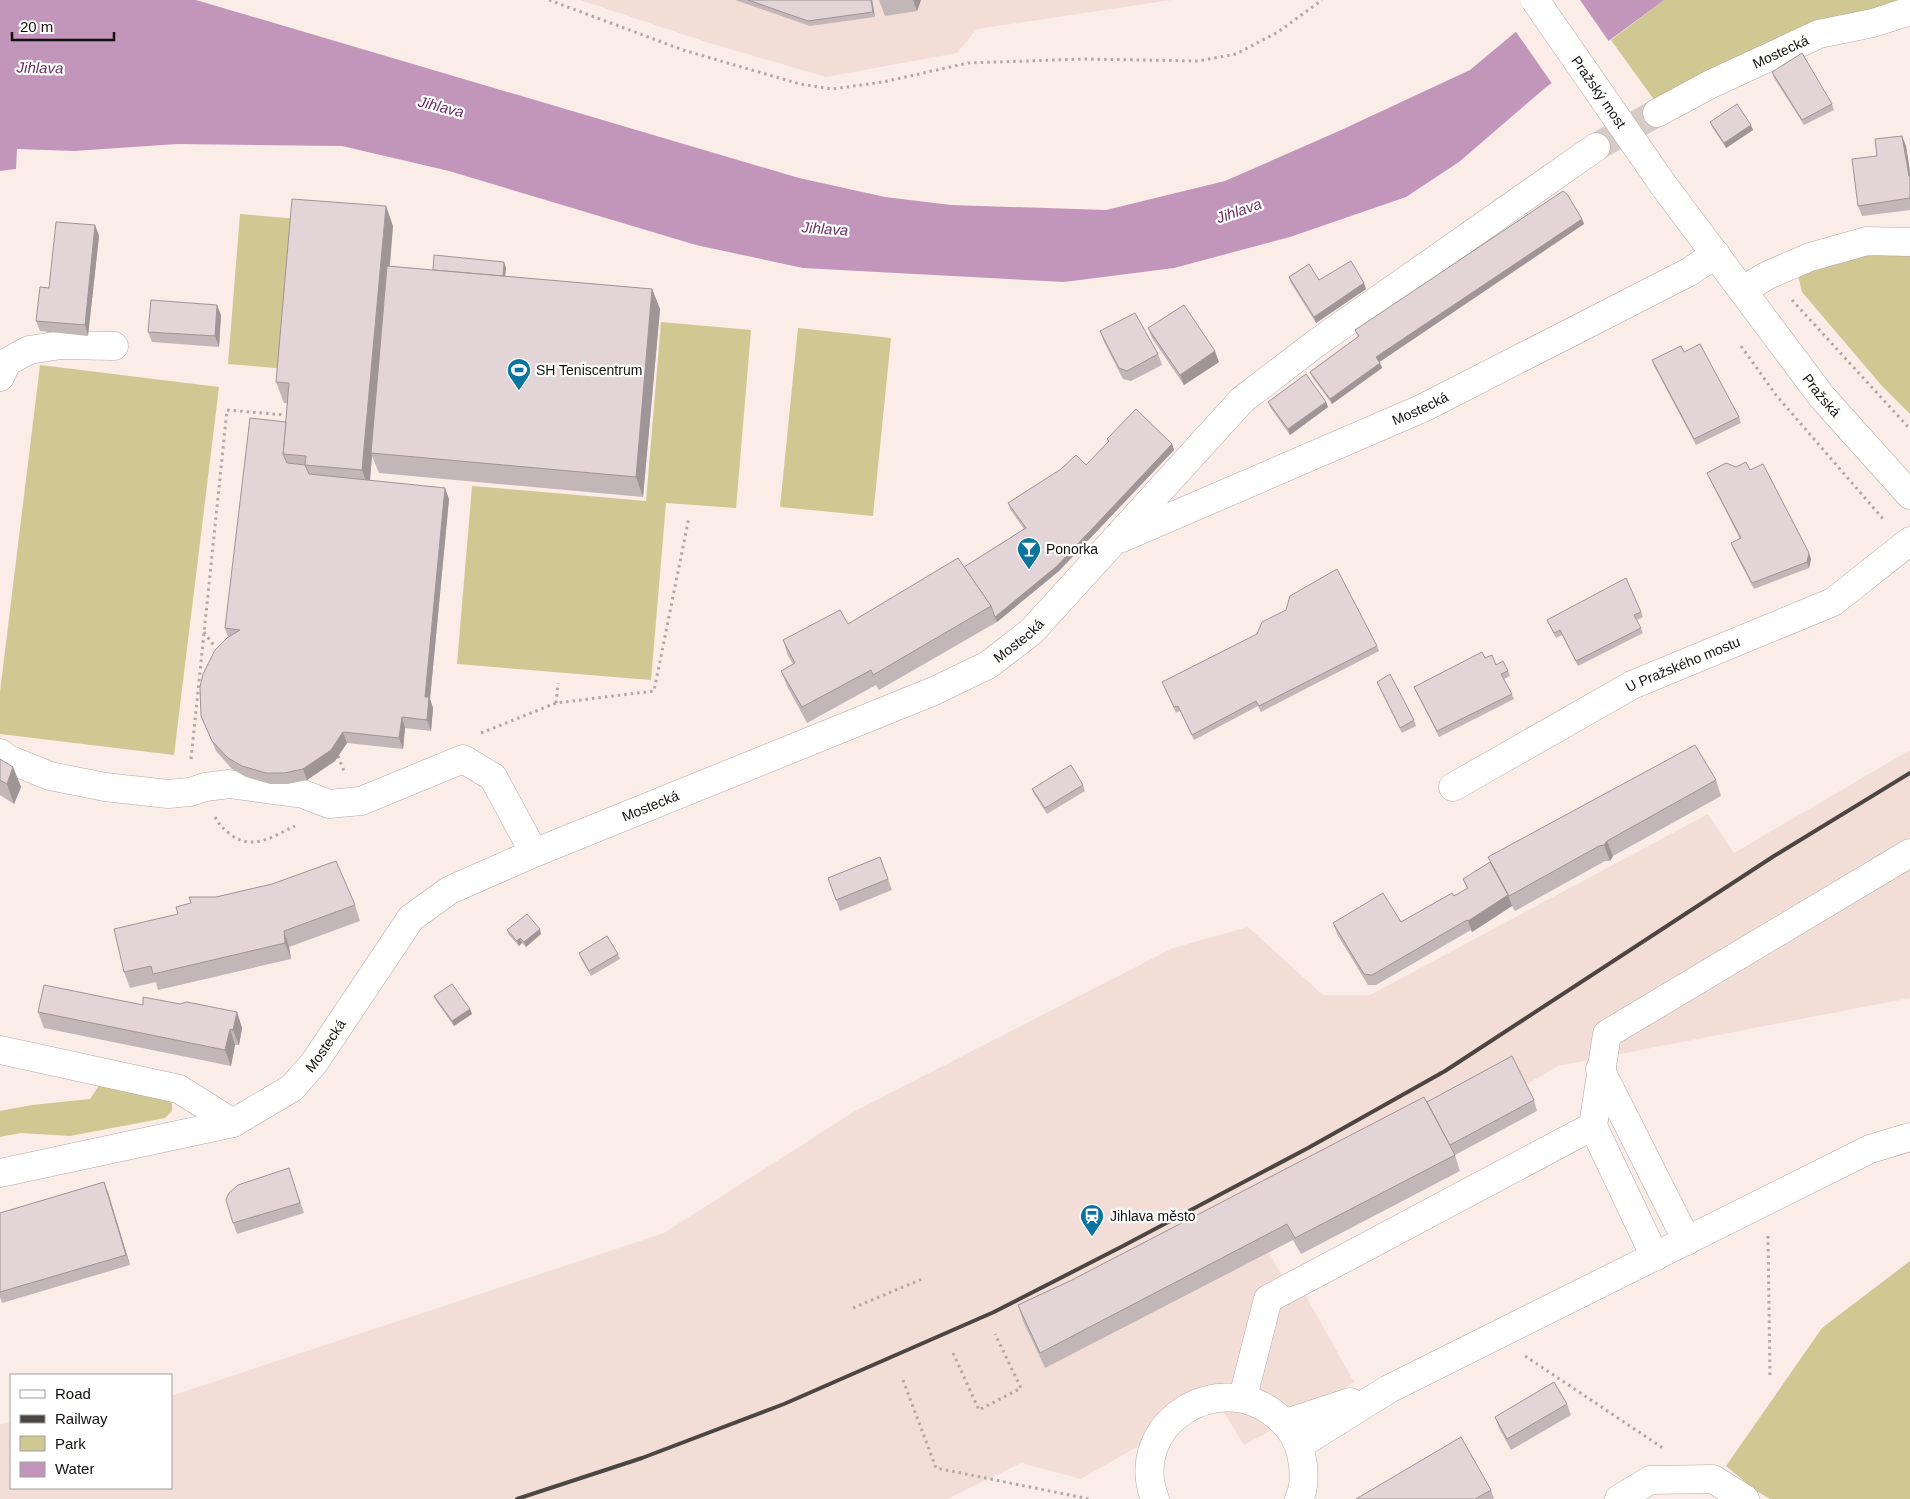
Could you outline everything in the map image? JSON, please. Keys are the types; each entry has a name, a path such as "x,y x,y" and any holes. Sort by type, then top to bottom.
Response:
{"street":[{"name":"Pražský most","path":"1535,0 1664,186"},
{"name":"Mostecká","path":"1657,113 1719,80 1818,34 1872,23 1910,11"},
{"name":"Mostecká","path":"0,1173 233,1123 292,1088 314,1063 411,918 450,890 534,853 934,692 988,665 1031,632 1242,400 1315,344 1596,147"},
{"name":"Pražská","path":"1664,186 1822,396 1910,495"},
{"path":"1743,290 1768,275 1810,257 1867,240 1910,242"},
{"name":"Mostecká","path":"1114,541 1423,408 1688,272 1716,254"},
{"path":"0,377 7,362 29,350 61,345 114,346"},
{"name":"U Pražského mostu","path":"1453,786 1632,685 1833,602 1910,541"},
{"path":"0,753 50,776 105,787 168,794 190,792 205,787 230,784 303,794 329,804 361,801 463,759 493,777 534,853"},
{"path":"1654,1257 1593,1126 1606,1034 1910,853"},
{"path":"0,1050 179,1089 233,1123"},
{"path":"1600,1069 1687,1241"},
{"path":"1243,1397 1268,1299 1593,1126"},
{"path":"1293,1434 1389,1389 1870,1149 1910,1138"},
{"path":"1155,1499 1151,1489 1150,1463 1158,1439 1172,1418 1193,1404 1218,1396 1243,1397 1267,1407 1293,1434 1304,1470 1299,1499"},
{"path":"1619,1499 1650,1480 1713,1479 1745,1499"}],"path":[{"path":"549,0 683,50 800,84 832,89 883,82 968,63 1085,59 1198,61 1236,54 1278,32 1322,0"},
{"path":"1768,275 1910,429"},
{"path":"285,415 227,410 190,757 203,778 209,804 220,826 246,843 260,843 307,820 303,794"},
{"path":"558,683 556,703 654,690 689,517"},
{"path":"204,631 215,647"},
{"path":"338,756 346,777"},
{"path":"1768,1200 1770,1377"},
{"path":"853,1308 922,1279"},
{"path":"953,1353 979,1410 1021,1388 994,1334"},
{"path":"1495,1336 1636,1430"},
{"path":"903,1380 936,1468 1089,1499"}],"shaded area":[{"path":"580,0 1172,0 977,29 957,53 826,77 706,42"},
{"path":"1910,750 1910,998 1558,1066 1260,1237 1292,1293 1302,1289 1354,1382 1323,1403 1244,1445 1217,1401 1081,1479 1021,1463 947,1499 0,1499 0,1424 10,1423 10,1489 172,1489 172,1396 664,1233 855,1111 1173,948 1248,927 1323,995 1370,995 1708,814 1734,853"}],"green space":[{"path":"1664,0 1906,0 1655,101 1611,40"},
{"path":"240,214 299,219 287,369 228,364"},
{"path":"1858,253 1910,253 1910,414 1882,386 1802,292 1798,276"},
{"path":"661,322 751,330 736,508 666,503 651,680 457,664 472,486 646,501"},
{"path":"798,328 891,338 873,516 780,507"},
{"path":"40,365 219,387 174,755 0,734 0,692"},
{"path":"102,1081 165,1094 172,1103 172,1111 165,1118 70,1136 21,1133 0,1137 0,1111 32,1105 90,1099"},
{"path":"1910,1261 1910,1499 1770,1499 1755,1490 1726,1466 1822,1328"}],"water":[{"name":"Jihlava","path":"0,0 196,0 799,178 885,197 951,205 1106,210 1225,181 1339,131 1470,70 1554,0 1664,0 1545,88 1459,162 1406,197 1290,237 1174,268 1064,282 803,268 696,245 449,171 342,146 177,144 74,151 17,149 16,169 0,171"}],"pier":[{"path":"1550,0 1580,0 1610,43 1553,85 1514,29"}],"building":[{"path":"748,0 871,0 873,12 808,21"},
{"path":"1802,53 1832,104 1802,120 1772,72"},
{"path":"1737,104 1751,125 1724,143 1710,122"},
{"path":"1902,136 1910,176 1910,198 1858,206 1852,159 1877,156 1875,139"},
{"path":"1563,191 1567,194 1582,219 1376,357 1380,363 1330,399 1310,372 1359,336 1355,330"},
{"path":"292,199 386,206 362,470 305,465 306,456 283,454 289,383 276,382"},
{"path":"56,222 95,225 85,325 36,321 40,287 49,288"},
{"path":"434,255 504,262 503,276 433,270"},
{"path":"1351,261 1364,283 1314,317 1289,277 1309,264 1319,280"},
{"name":"SH Teniscentrum","path":"387,266 652,289 636,477 371,453"},
{"path":"151,300 217,305 215,336 148,332"},
{"path":"1184,305 1215,351 1180,375 1148,328"},
{"path":"1135,313 1158,354 1127,371 1119,368 1100,331"},
{"path":"1700,344 1739,417 1694,439 1652,360 1681,346 1684,352"},
{"path":"1306,374 1326,402 1288,429 1268,402"},
{"path":"1136,409 1172,444 1057,566 995,617 991,606 964,567 1026,528 1008,503 1061,469 1076,455 1086,465 1109,441 1107,439"},
{"path":"250,418 286,422 283,454 287,463 305,465 309,474 445,488 425,697 429,697 427,720 402,717 399,738 343,732 331,750 303,769 284,773 266,773 242,766 228,758 212,741 201,716 200,687 203,674 215,650 227,638 240,630 225,628"},
{"path":"1746,462 1750,470 1763,464 1809,553 1807,562 1752,583 1731,543 1741,538 1707,473 1726,463 1736,467"},
{"path":"958,558 991,606 873,675 871,670 802,707 781,671 795,663 783,640 840,610 848,624"},
{"path":"1337,569 1377,646 1259,706 1256,701 1192,735 1178,706 1174,707 1162,682 1257,634 1262,622 1286,610 1290,596"},
{"path":"1626,578 1641,612 1634,615 1641,628 1576,661 1560,630 1554,633 1547,620"},
{"path":"1482,652 1485,658 1492,655 1496,665 1503,661 1508,671 1501,674 1512,694 1437,731 1414,687"},
{"path":"1390,674 1414,720 1400,728 1377,682"},
{"path":"1695,745 1716,780 1607,841 1604,845 1509,896 1488,857"},
{"path":"0,759 13,767 7,784 0,780"},
{"path":"1071,765 1083,785 1045,808 1032,789"},
{"path":"880,857 888,879 836,900 828,878"},
{"path":"336,861 355,905 284,931 285,943 153,974 151,966 124,972 114,929 178,914 176,907 191,903 189,897 216,897 272,884"},
{"path":"1490,862 1508,895 1468,921 1372,975 1364,974 1333,923 1383,893 1401,922 1452,893 1454,896 1468,888 1463,879"},
{"path":"527,914 540,929 524,942 520,938 517,941 507,930"},
{"path":"607,936 618,954 589,971 579,953"},
{"path":"452,984 470,1009 452,1021 434,996"},
{"path":"44,985 143,1005 143,997 180,1004 187,1002 237,1012 233,1030 230,1029 225,1050 38,1012"},
{"path":"1512,1056 1534,1100 1450,1145 1427,1102"},
{"path":"1424,1097 1455,1155 1295,1238 1287,1224 1040,1353 1018,1305 1072,1280"},
{"path":"289,1168 300,1203 233,1223 226,1200 229,1193 238,1185"},
{"path":"104,1182 126,1255 0,1292 0,1213"},
{"path":"1554,1382 1567,1404 1507,1439 1495,1417"},
{"path":"1461,1437 1491,1490 1475,1499 1356,1499"}],"tunnel":[{"path":"1596,147 1657,113"}],"railway":[{"path":"517,1499 642,1458 784,1404 994,1312 1121,1247 1308,1148 1445,1071 1774,856 1910,773"}],"place":[{"name":"SH Teniscentrum","path":"519,391"},
{"name":"Ponorka","path":"1029,570"},
{"name":"Jihlava město","path":"1092,1237"}]}
